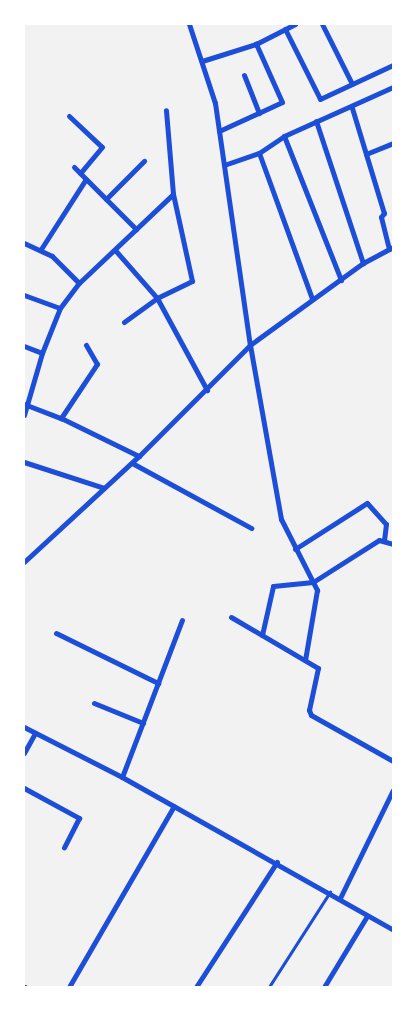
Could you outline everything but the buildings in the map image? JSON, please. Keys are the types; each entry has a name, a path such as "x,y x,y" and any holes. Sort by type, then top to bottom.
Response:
{"street":[{"path":"189,24 212,87 250,345 281,518 317,590 305,660"},
{"path":"202,61 256,44 295,24"},
{"path":"322,24 352,84"},
{"path":"285,29 320,99 393,64"},
{"path":"219,131 282,102 256,44"},
{"path":"244,74 259,113"},
{"path":"224,165 259,153 284,136 316,121 352,108 393,87"},
{"path":"24,562 132,463 250,345 363,263 391,248 381,217 384,213 352,108"},
{"path":"124,322 157,298 192,281 173,194 166,110"},
{"path":"69,116 102,147 80,174"},
{"path":"316,121 363,263"},
{"path":"284,136 341,280"},
{"path":"366,154 393,143"},
{"path":"259,153 312,300"},
{"path":"106,198 144,161"},
{"path":"74,167 136,229"},
{"path":"41,249 86,179"},
{"path":"24,415 25,405 42,353 60,308 79,283 173,194"},
{"path":"24,243 41,249 62,264 79,283"},
{"path":"115,250 157,298 207,390"},
{"path":"24,295 60,308"},
{"path":"61,418 97,364 86,345"},
{"path":"24,346 42,353"},
{"path":"25,405 61,418 139,456"},
{"path":"24,462 104,488"},
{"path":"132,463 251,528"},
{"path":"295,549 367,504 386,524 384,540"},
{"path":"384,540 393,544"},
{"path":"262,635 271,587 313,582 384,540"},
{"path":"231,617 318,669 309,713 393,761"},
{"path":"122,777 182,620"},
{"path":"56,633 158,683"},
{"path":"94,703 143,723"},
{"path":"24,727 122,777 277,862 393,930"},
{"path":"24,753 35,733"},
{"path":"24,788 79,818 64,847"},
{"path":"340,898 393,790"},
{"path":"69,987 174,806"},
{"path":"196,987 277,862"},
{"path":"324,987 367,916"}],"lane":[{"path":"269,987 330,892"}]}
